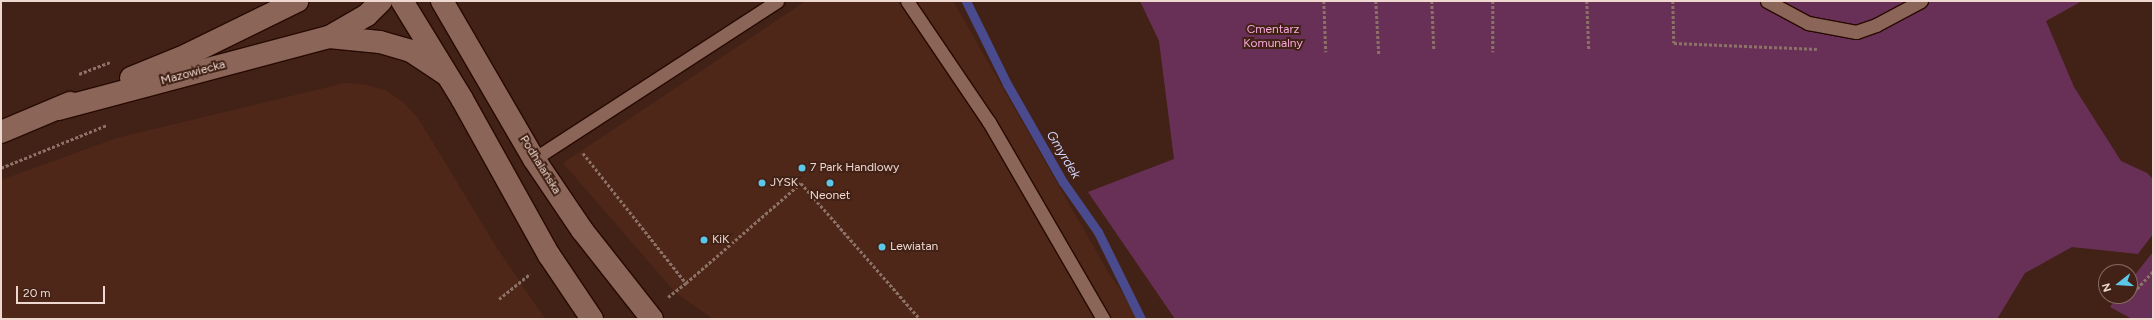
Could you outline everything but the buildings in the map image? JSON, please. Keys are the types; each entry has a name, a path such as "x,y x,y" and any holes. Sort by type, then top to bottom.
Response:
{"street":[{"name":"Mazowiecka","path":"1,132 187,55 297,1"},
{"name":"Mazowiecka","path":"58,109 329,37 367,15 381,1"},
{"path":"402,1 447,75 549,255 592,319"},
{"name":"Podhalańska","path":"442,2 534,159 582,230 652,319"},
{"name":"Mazowiecka","path":"329,37 380,42 411,51 447,75"}],"lane":[{"path":"534,159 777,1"},
{"path":"907,1 989,122 1103,319"},
{"path":"1767,1 1808,23 1856,32 1876,25 1921,1"}],"path":[{"path":"1324,1 1326,52"},
{"path":"1376,1 1379,55"},
{"path":"1432,1 1434,48"},
{"path":"1492,1 1493,52"},
{"path":"1587,1 1589,50"},
{"path":"1673,1 1674,43 1820,48"},
{"path":"584,155 686,283"},
{"path":"664,300 686,283 801,183 920,319"},
{"path":"2138,288 2153,272"},
{"path":"499,299 529,274"}],"shaded area":[{"name":"7 Park Handlowy","path":"806,1 953,1 1108,272 1140,319 713,319 675,292 563,163"},
{"path":"345,83 366,85 385,90 403,102 418,118 495,245 545,319 1,319 1,180 117,138"}],"green space":[{"name":"Cmentarz Komunalny","path":"1140,1 2082,1 2046,21 2074,87 2121,161 2147,173 2153,179 2153,234 2138,254 2072,247 2025,273 1997,319 1175,319 1088,192 1174,159 1159,41"},
{"path":"2153,252 2153,319 2132,319 2110,307 2112,304 2138,304 2138,271"}],"waterway":[{"name":"Gmyrdek","path":"966,1 1007,84 1063,182 1098,232 1141,319"}],"place":[{"name":"7 Park Handlowy","path":"802,168"},
{"name":"JYSK","path":"762,183"},
{"name":"Neonet","path":"830,183"},
{"name":"KiK","path":"704,240"},
{"name":"Lewiatan","path":"882,247"}]}
